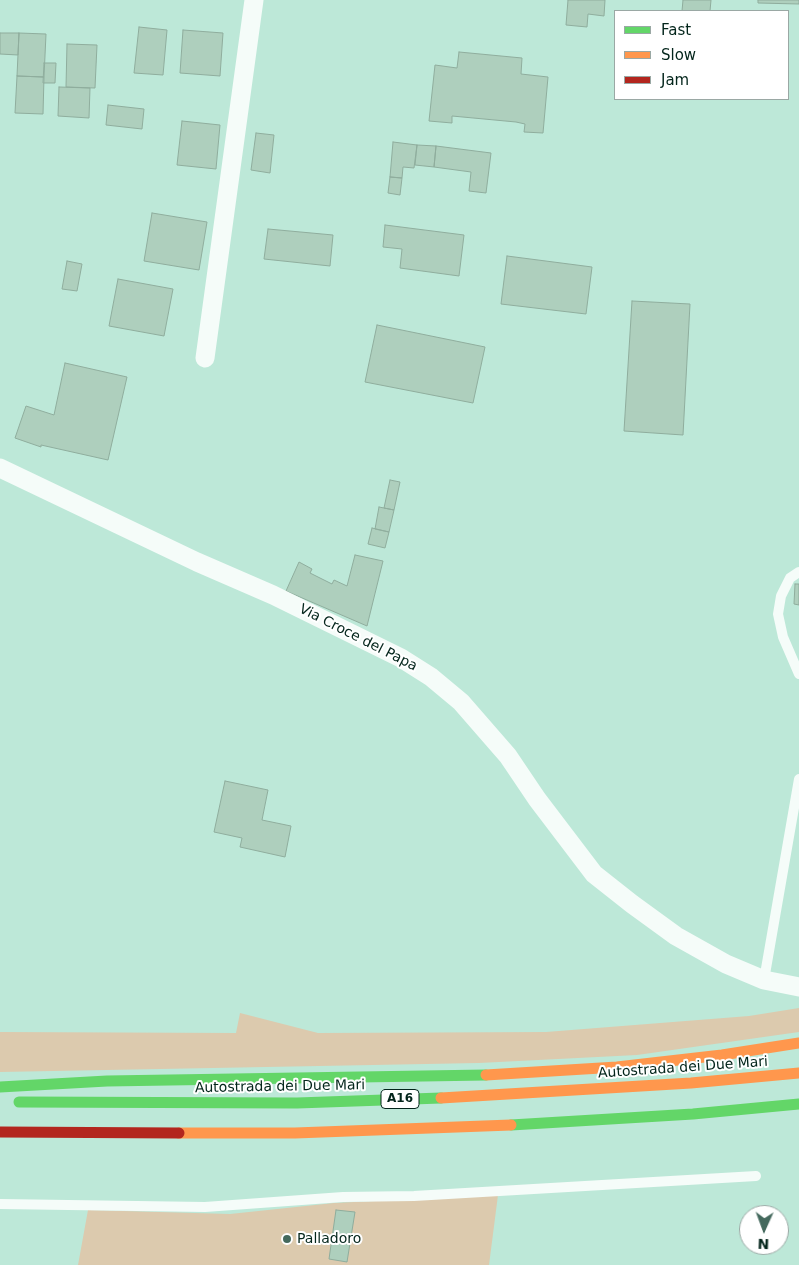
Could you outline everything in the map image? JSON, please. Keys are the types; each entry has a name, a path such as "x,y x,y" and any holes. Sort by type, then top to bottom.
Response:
{"highway":[{"path":"0,1087 107,1081 297,1080 494,1075 626,1066 722,1055 799,1043"},
{"name":"Autostrada dei Due Mari","path":"10,1102 98,1104 297,1103 474,1097 681,1084 799,1073"},
{"name":"A16","path":"0,1132 95,1134 295,1133 473,1127 693,1114 799,1104"}],"street":[{"path":"205,358 254,0"},
{"name":"Via Croce del Papa","path":"0,468 196,562 274,595 401,658 432,677 461,702 508,756 537,799 594,874 676,936 726,964 764,980 799,987"}],"lane":[{"path":"799,572 790,578 781,596 778,614 782,637 799,674"},
{"path":"764,980 799,779"},
{"path":"0,1204 205,1207 343,1197 414,1196 756,1176"}],"shaded area":[{"path":"799,1008 799,1032 637,1055 479,1063 0,1072 0,1032 236,1033 240,1013 318,1033 546,1032 749,1016"},
{"name":"Palladoro","path":"498,1195 489,1265 78,1265 88,1210 230,1214 334,1203"}],"building":[{"path":"568,0 605,0 604,16 588,14 587,27 566,25"},
{"path":"683,0 711,0 710,10 682,10"},
{"path":"758,0 799,0 799,4 758,3"},
{"path":"139,27 167,30 163,75 134,73"},
{"path":"183,30 223,33 220,76 180,73"},
{"path":"0,33 19,33 18,55 0,54"},
{"path":"19,33 46,34 44,77 17,76"},
{"path":"67,44 97,45 95,88 66,87"},
{"path":"459,52 522,58 521,74 548,77 543,133 524,132 525,124 516,122 452,116 452,123 429,121 435,65 457,68"},
{"path":"44,63 56,63 55,83 43,83"},
{"path":"17,76 44,77 43,114 15,113"},
{"path":"59,87 90,88 89,118 58,116"},
{"path":"108,105 144,109 142,129 106,125"},
{"path":"182,121 220,125 216,169 177,165"},
{"path":"256,133 274,135 270,173 251,170"},
{"path":"393,142 417,145 414,168 403,167 402,178 390,177"},
{"path":"417,145 436,146 434,167 415,165"},
{"path":"436,146 491,153 486,193 469,191 471,172 434,167"},
{"path":"390,177 402,178 400,195 388,193"},
{"path":"152,213 207,222 199,270 144,261"},
{"path":"385,225 464,235 459,276 400,268 402,249 383,247"},
{"path":"268,229 333,235 330,266 264,259"},
{"path":"507,256 592,267 586,314 501,304"},
{"path":"67,261 82,264 77,291 62,289"},
{"path":"118,279 173,289 164,336 109,326"},
{"path":"632,301 690,304 683,435 624,431"},
{"path":"377,325 485,347 473,403 365,382"},
{"path":"65,363 127,377 108,460 41,445 41,447 15,438 26,406 54,415"},
{"path":"390,480 400,482 394,510 384,508"},
{"path":"379,507 394,510 389,532 375,529"},
{"path":"372,528 389,532 385,548 368,544"},
{"path":"355,555 383,561 367,626 286,591 299,562 312,569 310,573 332,584 334,580 347,586"},
{"path":"795,584 799,584 799,605 794,604"},
{"path":"225,781 268,790 262,820 291,826 285,857 240,847 242,838 214,832"},
{"path":"336,1210 355,1212 347,1262 329,1259"}],"traffic: fast":[{"path":"0,1087 107,1081 486,1075"},
{"path":"19,1102 297,1103 441,1098"},
{"path":"511,1125 693,1114 799,1104"}],"traffic: slow":[{"path":"486,1075 617,1067 722,1055 799,1043"},
{"path":"441,1098 691,1083 799,1073"},
{"path":"179,1133 295,1133 511,1125"}],"traffic: jam":[{"path":"0,1132 179,1133"}],"place":[{"name":"Palladoro","path":"287,1239"}]}
